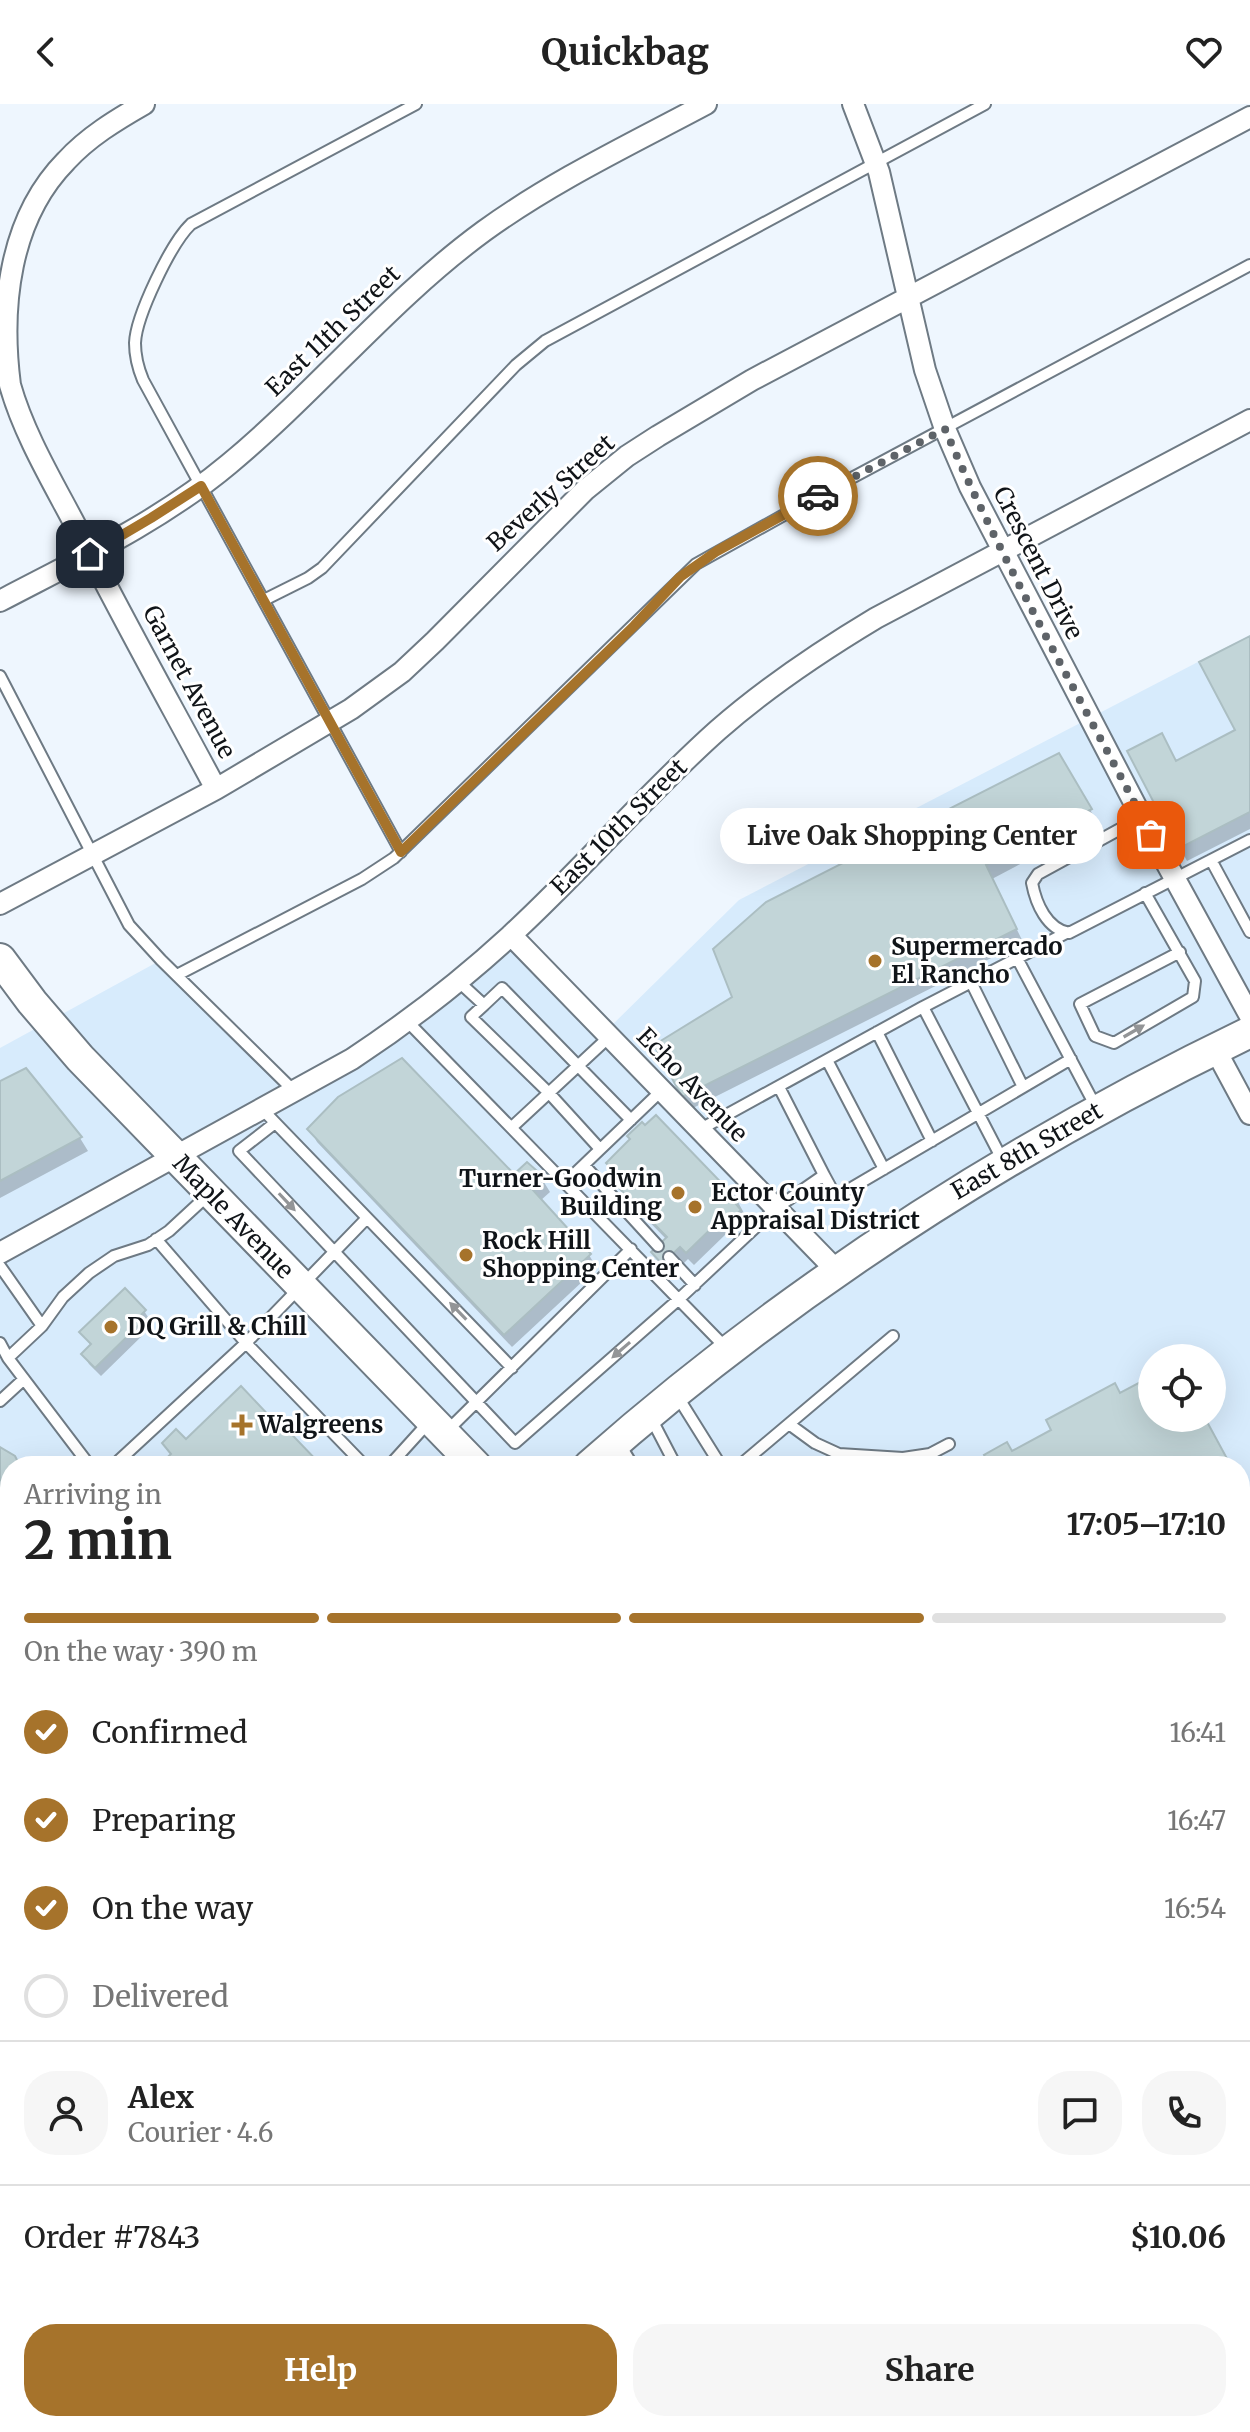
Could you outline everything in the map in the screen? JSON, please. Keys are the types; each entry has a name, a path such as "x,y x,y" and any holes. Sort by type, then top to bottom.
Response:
{"main road":[{"name":"Maple Avenue","path":"0,959 80,1058 466,1456"},
{"name":"East 8th Street","path":"625,1453 649,1414 728,1350 913,1219 1004,1163 1250,1032"}],"street":[{"name":"Garnet Avenue","path":"144,104 91,138 66,161 34,203 20,230 4,283 0,322 2,352 10,387 27,430 216,789"},
{"name":"East 11th Street","path":"0,601 90,554 201,486 270,427 417,286 484,231 572,176 706,104"},
{"name":"Crescent Drive","path":"853,104 876,162 925,370 945,429 970,487 1250,1016"},
{"name":"Beverly Street","path":"0,904 216,789 331,722 402,672 585,490 627,456 752,380 1250,117"},
{"name":"East 10th Street","path":"0,1253 175,1158 268,1116 293,1090 352,1059 407,1021 511,935 720,729 823,650 1002,550 1250,420"},
{"name":"Echo Avenue","path":"511,935 837,1271"},
{"path":"1215,1049 1250,1114"}],"lane":[{"path":"401,852 143,380 135,339 164,261 181,233 191,224 416,104"},
{"path":"264,600 322,568 529,352 985,104"},
{"path":"177,975 381,868 696,564 1250,265"},
{"path":"0,676 129,925 293,1090"},
{"path":"1066,933 1049,923 1032,883 1038,874 1142,817"},
{"path":"699,1130 923,1007 1250,840"},
{"path":"1211,860 1250,932"},
{"path":"1145,893 1180,952 1195,981 1193,997 1114,1043 1095,1036 1080,1004 1180,952"},
{"path":"1017,958 1098,1111"},
{"path":"458,981 484,1005"},
{"path":"971,982 1023,1087"},
{"path":"600,1149 549,1093 471,1017 502,988 631,1120"},
{"path":"923,1007 1004,1163"},
{"path":"407,1021 728,1350"},
{"path":"877,1032 932,1141"},
{"path":"512,1127 609,1037"},
{"path":"779,1087 836,1197 1071,1059"},
{"path":"827,1060 884,1169"},
{"path":"566,1182 661,1091"},
{"path":"512,1368 268,1116 239,1151 515,1443 695,1285 775,1209 824,1175"},
{"path":"584,1165 658,1246"},
{"path":"8,1358 42,1326 63,1297 89,1273 114,1256 148,1245 169,1231 209,1193"},
{"path":"124,1456 246,1343 367,1218"},
{"path":"156,1239 246,1343 355,1456"},
{"path":"401,1456 475,1402 631,1249"},
{"path":"669,1257 695,1285"},
{"path":"0,1266 42,1326"},
{"path":"751,1456 893,1336"},
{"path":"0,1343 82,1456"},
{"path":"0,1401 24,1379"},
{"path":"675,1393 715,1456"},
{"path":"649,1414 671,1456"},
{"path":"789,1424 815,1443 839,1454 871,1456"},
{"path":"916,1456 930,1454 949,1444"}],"shaded area":[{"path":"1250,635 1250,1456 0,1456 0,1048 161,960 291,1091 511,935 605,1032 739,900"}],"building":[{"path":"1250,636 1250,812 1178,849 1127,751 1162,733 1176,761 1235,730 1199,662"},
{"path":"1059,753 1092,809 986,865 1017,929 682,1097 654,1045 732,997 713,949 766,902"},
{"path":"402,1058 514,1174 527,1162 544,1177 532,1189 591,1254 504,1335 307,1129 338,1097"},
{"path":"26,1068 82,1137 0,1181 0,1081"},
{"name":"Turner-Goodwin Building","path":"656,1115 739,1201 736,1204 741,1210 724,1226 719,1221 686,1253 680,1247 662,1264 651,1252 667,1237 616,1185 622,1179 606,1163 630,1139 627,1136 642,1122 645,1125"},
{"name":"DQ Grill & Chill","path":"125,1288 146,1310 138,1318 142,1322 95,1368 81,1354 91,1344 79,1332"},
{"path":"1115,1383 1120,1393 1138,1383 1138,1432 1213,1432 1226,1456 985,1456 1007,1442 1012,1451 1051,1430 1046,1420"},
{"name":"Walgreens","path":"241,1386 312,1456 169,1456 171,1454 162,1443 176,1429 186,1439"},
{"path":"0,1447 15,1456 0,1456"}],"way so far":[{"path":"818,496 945,429 970,487 1151,835"}],"place":[{"name":"Live Oak Shopping Center","path":"1151,835"},
{"name":"Supermercado El Rancho","path":"875,961"},
{"name":"Turner-Goodwin Building","path":"678,1193"},
{"name":"Ector County Appraisal District","path":"695,1207"},
{"name":"Rock Hill Shopping Center","path":"466,1255"},
{"name":"DQ Grill & Chill","path":"111,1327"},
{"name":"Walgreens","path":"242,1425"}],"route":[{"path":"90,554 201,486 401,852 634,626 680,577 717,551 818,496"}]}
